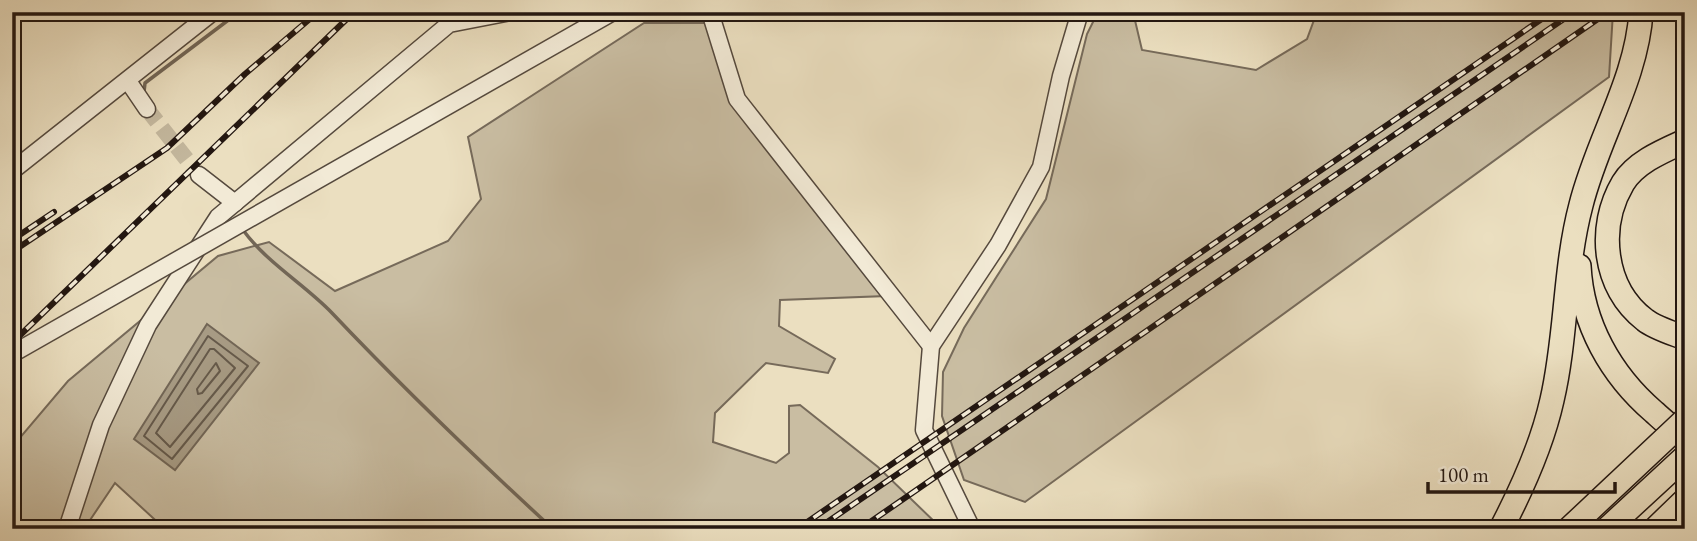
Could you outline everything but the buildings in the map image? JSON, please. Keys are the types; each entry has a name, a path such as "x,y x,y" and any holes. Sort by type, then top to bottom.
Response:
{"highway":[{"path":"1501,529 1530,469 1552,401 1563,327 1569,254 1596,154 1640,42 1641,12"},
{"path":"1685,141 1649,158 1624,182 1607,221 1608,261 1622,296 1646,321 1685,338"},
{"path":"1581,204 1580,292 1600,346 1628,389 1677,432 1685,435"},
{"path":"1569,529 1685,420"},
{"path":"1607,529 1685,457"},
{"path":"1655,529 1685,500"}],"street":[{"path":"12,171 213,12"},
{"path":"67,529 100,425 148,325 218,217 449,23 510,12"},
{"path":"12,354 613,12"},
{"path":"710,12 737,99 931,346"},
{"path":"972,529 924,430 931,346 998,245 1041,167 1061,76 1080,12"},
{"path":"128,81 147,109"},
{"path":"200,175 234,203"}],"shaded area":[{"path":"1098,12 1133,12 1142,50 1256,70 1307,39 1317,12 1613,12 1609,77 1025,502 964,480 942,416 943,372 964,328 1046,199 1087,34"},
{"path":"644,23 708,23 731,102 886,296 780,300 779,326 835,359 828,373 766,363 715,413 713,442 776,463 789,453 789,406 800,405 878,467 940,527 165,529 115,483 84,529 12,529 12,447 68,381 218,256 269,242 335,291 448,241 481,199 468,137"}],"water":[{"path":"207,324 259,363 175,470 134,439"}],"waterway":[{"path":"144,92 145,83 239,12"},
{"path":"243,230 263,253 321,302 441,423 553,529"}],"tunnel":[{"path":"147,109 199,175"}],"railway":[{"path":"12,252 167,148 245,74 318,12"},
{"path":"12,343 354,12"},
{"path":"797,529 1552,12"},
{"path":"817,529 1574,12"},
{"path":"860,529 1608,12"},
{"path":"12,240 54,212"}]}
